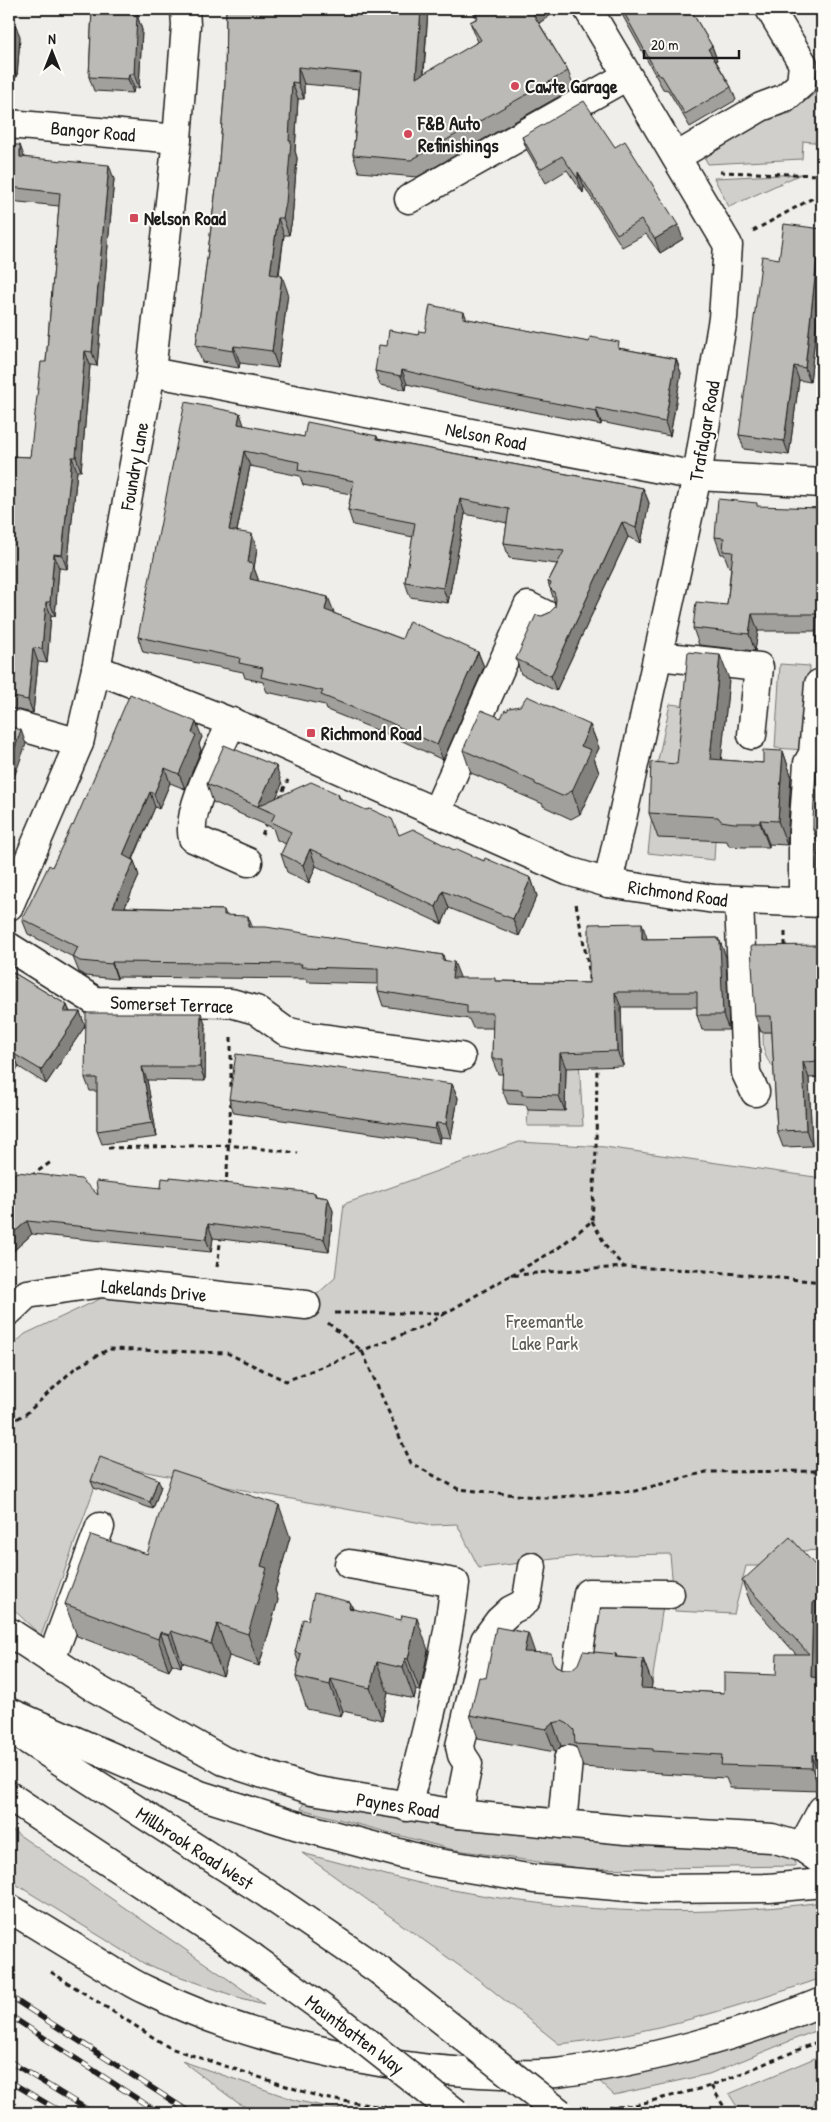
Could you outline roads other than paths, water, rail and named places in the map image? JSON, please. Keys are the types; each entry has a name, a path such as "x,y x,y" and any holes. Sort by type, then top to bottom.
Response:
{"main road":[{"name":"Foundry Lane","path":"9,906 79,742 96,669 151,372 177,138 186,25 185,9"},
{"path":"588,9 680,164 762,107 784,98 801,84 803,64 770,9"},
{"path":"409,199 627,76"},
{"name":"Bangor Road","path":"9,124 177,138"},
{"name":"Trafalgar Road","path":"608,883 697,476 723,318 728,245 680,164"},
{"name":"Nelson Road","path":"151,372 697,476 822,484"},
{"path":"436,813 528,606 546,615"},
{"path":"658,656 759,667 752,735"},
{"name":"Richmond Road","path":"96,669 232,722 568,872 608,883 714,900 813,902"},
{"path":"813,902 803,835 808,763 813,754 819,684"},
{"path":"480,714 488,707 497,706 512,712"},
{"path":"232,722 201,790 191,830 193,838 248,862"},
{"path":"9,723 79,742"},
{"path":"740,902 746,1073 755,1092"},
{"name":"Somerset Terrace","path":"9,946 95,1001 231,1003 256,1010 285,1031 307,1036 460,1057"},
{"name":"Lakelands Drive","path":"9,1311 27,1294 102,1283 306,1305"},
{"path":"51,1660 100,1527"},
{"path":"349,1564 456,1583 450,1628 407,1807"},
{"path":"458,1814 468,1764 462,1755 460,1746 485,1640 499,1621 527,1599 532,1567"},
{"path":"575,1677 588,1593 670,1594"},
{"name":"Paynes Road","path":"9,1632 90,1685 224,1761 312,1790 458,1814 626,1830 772,1838 812,1854"},
{"path":"9,1712 200,1795 295,1825 432,1862 534,1879 651,1889 769,1888 822,1883"},
{"name":"Millbrook Road West","path":"9,1728 266,1893 380,1970 571,2112"},
{"path":"562,1824 568,1760"},
{"name":"Mountbatten Way","path":"9,1796 252,1957 341,2022 456,2113"},
{"path":"812,1854 822,1810"},
{"path":"9,1908 144,1990 202,2014 306,2046 387,2064 435,2070 496,2074 554,2073 595,2067 660,2054 731,2034 822,2002"}],"railway":[{"path":"9,1996 191,2113"},
{"path":"9,2015 159,2113"},
{"path":"9,2061 93,2113"},
{"path":"9,2081 63,2113"}],"place":[{"name":"Cawte Garage","path":"515,86"},
{"name":"F&B Auto Refinishings","path":"408,134"},
{"name":"Nelson Road","path":"134,218"},
{"name":"Richmond Road","path":"311,733"}],"park label":[{"name":"Freemantle Lake Park","path":"545,1332"}]}
